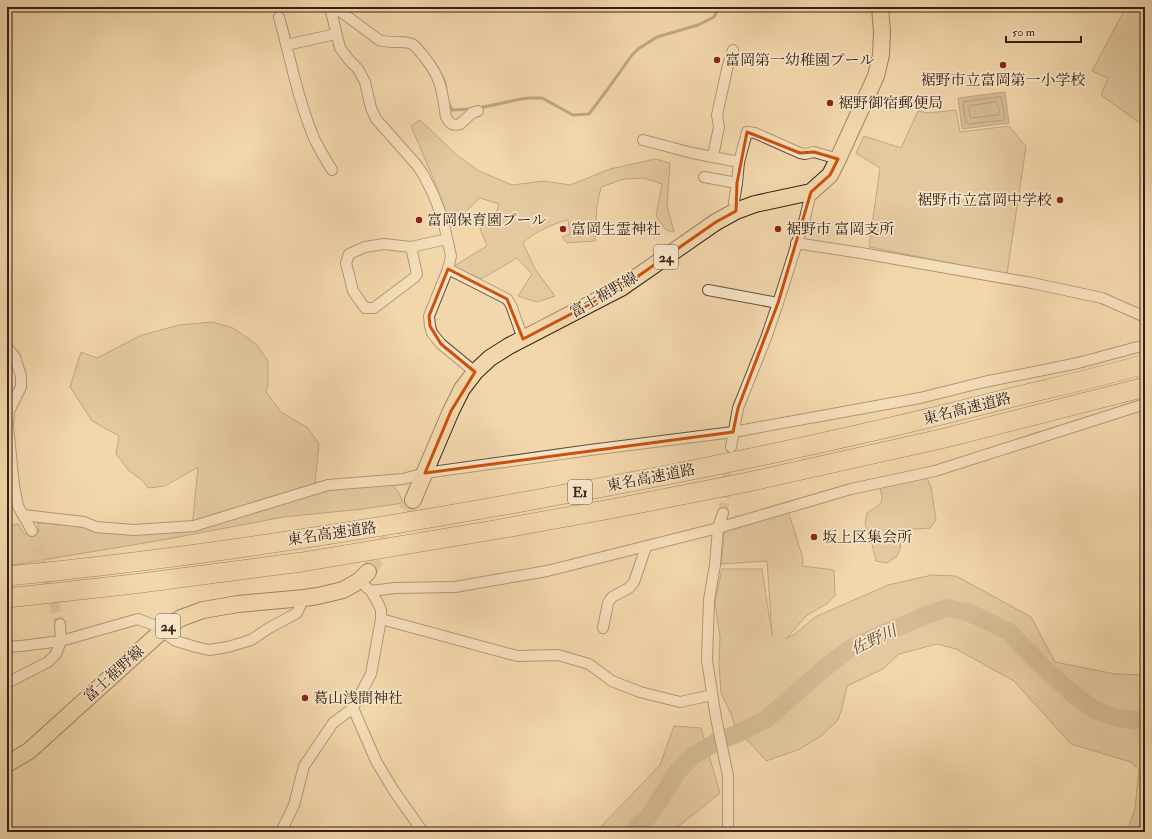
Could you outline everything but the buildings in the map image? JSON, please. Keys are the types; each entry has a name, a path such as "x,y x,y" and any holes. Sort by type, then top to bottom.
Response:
{"highway":[{"name":"東名高速道路","path":"7,576 112,565 374,528 628,483 780,453 931,418 1145,364"},
{"name":"東名高速道路","path":"7,598 134,584 302,562 616,508 748,482 945,438 1145,387"}],"main road":[{"path":"811,192 830,174 876,76 881,55 882,32 880,7"},
{"name":"富士裾野線","path":"414,500 462,389 475,372 490,358 509,346 622,288 716,222 736,211 755,204 811,192"},
{"name":"富士裾野線","path":"7,764 29,751 162,630 181,618 203,610 238,604 318,596 343,590 366,581"}],"street":[{"path":"475,372 441,344 432,333 430,326 429,316 448,269 451,256 443,220 434,196 416,164 376,119 371,108 365,82 358,69 340,48 330,10 340,11 379,40 385,42 412,44 421,52 433,68 441,84 446,118 449,122 452,124 460,124 472,113 478,111"},
{"path":"279,17 299,92 314,139 332,170"},
{"path":"286,45 336,34"},
{"path":"713,156 719,127 717,115 728,65 733,50"},
{"path":"736,211 734,202 736,183 747,132 755,133 800,153 805,154 814,152 838,159"},
{"path":"643,140 692,153 740,162"},
{"path":"704,177 736,183"},
{"path":"730,447 738,408 766,338 778,303 805,218 811,192"},
{"path":"411,247 416,274 415,277 374,308 364,308 353,291 346,263 349,254 365,247 384,244 411,247 447,239"},
{"path":"796,243 1032,283 1102,298 1145,317"},
{"path":"448,269 506,299 511,305 523,339"},
{"path":"708,290 778,303"},
{"path":"23,515 84,522 96,527 134,530 194,526 328,485 403,479 425,473 733,432 920,398 984,382 1078,363 1145,345"},
{"path":"7,347 15,357 21,376 21,387 9,411 8,426 14,485 18,506 32,531"},
{"path":"366,581 395,588 455,587 547,571 718,528 851,489 935,471 1145,404"},
{"path":"723,513 718,528 715,565 709,600 707,660 716,718 728,776 728,832"},
{"path":"603,628 608,603 612,597 629,588 634,582 646,547"},
{"path":"281,832 294,805 304,766 333,723 353,708 371,674 381,619 381,610 366,581"},
{"path":"7,647 61,641 138,619 162,630 176,641 209,650 228,647 251,640 269,628 297,613 304,598"},
{"path":"381,619 517,656 558,655 589,664 612,681 640,692 680,702 712,695"},
{"path":"7,683 48,662 56,654 61,641 60,624"},
{"path":"353,708 376,761 394,791 423,832"}],"highlighted area":[{"path":"747,132 800,153 814,152 838,159 830,175 811,192 778,303 738,408 733,432 425,473 451,411 475,372 441,344 430,326 429,316 448,269 507,299 523,339 621,288 716,222 736,211 737,183"}],"shaded area":[{"path":"1126,7 1145,7 1145,127 1101,95 1108,78 1092,71"},
{"path":"956,110 960,132 1009,126 1026,147 1007,274 869,247 880,168 856,153 864,136 901,148 918,111 928,113"},
{"path":"420,120 458,156 479,171 512,185 544,181 570,185 610,169 655,159 670,163 667,206 674,232 666,230 656,216 662,184 644,178 624,179 601,187 597,206 595,241 567,243 562,237 570,234 568,220 544,229 523,243 535,269 555,296 537,302 518,296 532,274 517,258 481,279 454,266 487,246 480,228 494,220 499,204 480,198 451,225 411,126"},
{"path":"212,322 233,328 256,344 268,361 268,385 266,392 281,412 308,428 319,444 314,492 331,488 390,482 399,493 403,503 363,509 283,517 168,539 7,566 7,527 18,524 24,534 39,532 38,523 63,523 94,530 192,528 198,467 165,486 148,488 143,481 129,471 116,454 119,436 92,421 70,387 81,352 97,358 142,335 179,325"},
{"path":"926,476 931,487 936,520 930,528 902,530 900,550 896,557 887,563 876,561 865,524 867,513 877,507 881,502 882,495 879,484"},
{"path":"787,507 803,559 802,566 834,570 835,596 828,603 806,616 786,639 795,634 815,617 888,585 932,575 956,576 1031,617 1055,662 1115,674 1145,675 1145,832 1127,832 1135,808 1139,770 1131,762 1071,744 1014,681 956,649 937,644 899,654 883,669 847,686 838,720 821,736 800,749 766,761 736,729 721,693 719,664 720,637 715,602 722,569 762,569 772,635 767,561 721,564 724,535 726,530"},
{"path":"674,726 701,728 720,793 673,832 596,832 660,765"}],"water":[{"path":"1005,92 1009,123 962,129 958,98"}],"waterway":[{"path":"479,108 521,99 542,98 573,115 589,114 638,49 657,37 698,25 714,17 719,7"},
{"path":"440,73 446,88"},
{"path":"448,102 452,110 471,109"},
{"name":"佐野川","path":"632,832 648,817 678,771 693,756 718,741 739,733 765,720 826,667 852,647 929,614 947,608 967,612 1009,632 1046,670 1074,695 1097,711 1118,718 1145,720"}],"tunnel":[{"path":"723,513 729,459"},
{"path":"368,572 413,500"},
{"path":"32,531 60,624"}],"place":[{"name":"富岡第一幼稚園プール","path":"717,60"},
{"name":"裾野市立富岡第一小学校","path":"1003,65"},
{"name":"裾野御宿郵便局","path":"830,103"},
{"name":"裾野市立富岡中学校","path":"1060,200"},
{"name":"富岡保育園プール","path":"419,220"},
{"name":"富岡生霊神社","path":"563,229"},
{"name":"裾野市 富岡支所","path":"778,229"},
{"name":"坂上区集会所","path":"814,537"},
{"name":"葛山浅間神社","path":"305,698"}]}
